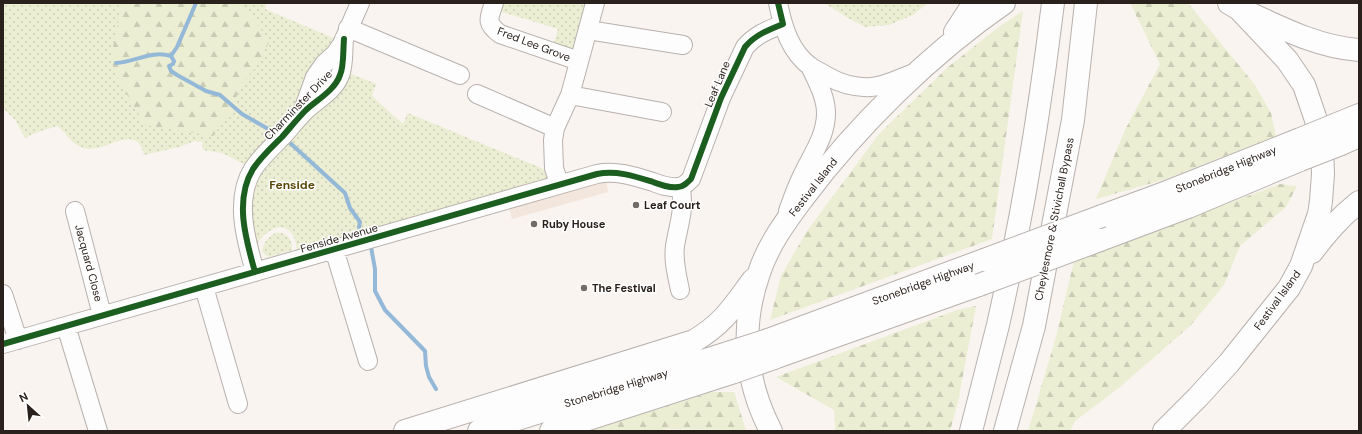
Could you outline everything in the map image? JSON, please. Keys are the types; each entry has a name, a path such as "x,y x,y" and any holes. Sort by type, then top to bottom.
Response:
{"highway":[{"path":"939,54 964,20 974,3"},
{"name":"Festival Island","path":"771,431 755,393 748,360 747,345 751,304 758,273 770,248 782,226 819,177 894,95 939,54 1004,3"},
{"path":"971,431 998,325 1020,218 1043,88 1053,3"},
{"name":"Cheylesmore & Stivichall Bypass","path":"1004,431 1035,318 1072,120 1086,3"},
{"path":"1234,6 1312,40 1331,46 1359,50"},
{"name":"Festival Island","path":"1164,431 1229,363 1277,304 1301,266 1319,214 1323,174 1322,143 1304,85 1287,60 1234,6"},
{"name":"Stonebridge Highway","path":"771,349 984,260 1102,216 1167,192 1346,135 1359,115"},
{"name":"Stonebridge Highway","path":"551,431 732,362 979,285 1188,207 1299,150"},
{"path":"1301,266 1330,228 1359,202"},
{"path":"405,431 694,341 711,330 725,318 758,273"},
{"name":"Stonebridge Highway","path":"479,431 732,362"}],"street":[{"name":"Charminster Drive","path":"255,272 244,227 243,215 248,180 253,170 301,116 315,77 324,64 339,49 360,3"},
{"name":"Fred Lee Grove","path":"494,3 489,17 490,23 493,29 500,34 579,61"},
{"name":"Fred Lee Grove","path":"558,184 554,168 553,153 555,128 570,95 595,3"},
{"path":"778,3 786,34 795,50 810,66 843,84 872,87 886,84 921,70"},
{"name":"Leaf Lane","path":"680,187 688,183 691,179 721,98 745,47 758,35 783,24"},
{"path":"588,30 683,45"},
{"path":"346,34 460,75"},
{"path":"782,226 801,177 818,144 825,123 826,113 824,102 810,66"},
{"path":"477,94 555,128"},
{"path":"570,95 662,112"},
{"name":"Fenside Avenue","path":"10,342 597,174 610,172 629,175 671,187 680,187"},
{"path":"680,187 683,202 674,256 680,290"},
{"name":"Jacquard Close","path":"75,211 102,315"},
{"name":"Fenside Avenue","path":"334,250 368,360"},
{"path":"204,287 238,404"},
{"path":"3,294 10,342"},
{"path":"66,326 98,431"}],"shaded area":[{"path":"606,177 608,192 512,219 508,204"}],"green space":[{"path":"3,3 267,3 265,9 343,42 342,70 376,84 372,96 403,124 408,113 546,170 559,184 297,251 295,239 292,234 284,228 278,227 264,235 251,256 248,180 244,164 222,153 203,150 202,142 195,141 179,147 144,155 140,145 134,140 127,139 91,149 83,148 74,143 57,126 25,138 15,120 3,108"},
{"path":"122,3 240,3 248,9 269,42 257,66 242,83 229,115 213,136 145,125 114,72 111,57"},
{"path":"494,3 595,3 579,61 551,52 558,29 492,9"},
{"path":"824,3 928,3 913,15 889,25 865,27"},
{"path":"1130,3 1188,3 1255,85 1271,113 1276,136 1163,180 1096,199 1125,130 1160,64"},
{"path":"1023,11 992,239 770,320 781,276 807,231 879,134 948,67 1000,26"},
{"path":"1280,184 1297,186 1286,207 1240,246 1224,285 1191,325 1120,387 1075,421 1070,431 1028,431 1056,337 1074,261"},
{"path":"275,233 282,233 290,239 292,250 268,257 262,252 263,247 268,239"},
{"path":"976,306 958,402 950,431 835,431 834,410 776,377 957,310"},
{"path":"712,392 734,392 746,430 666,429 659,431 589,431"}],"waterway":[{"path":"171,56 177,47 196,3"},
{"path":"116,63 157,54 171,56 174,61 173,64 169,66 171,71 206,91 220,95 242,114 270,130"},
{"path":"289,142 345,193 350,208 360,222 359,227"},
{"path":"371,247 375,269 375,291 385,310 425,351 426,366 429,377 436,389"}],"cycle path":[{"path":"3,344 597,174 618,173 668,187 682,186 691,179 721,98 745,47 757,36 783,24 778,3"},
{"path":"255,272 245,234 243,207 247,181 253,169 263,156 306,110 330,90 338,80 342,67 344,39"}],"place":[{"name":"Leaf Court","path":"636,205"},
{"name":"Ruby House","path":"534,224"},
{"name":"The Festival","path":"584,288"}],"district":[{"name":"Fenside","path":"292,185"}]}
